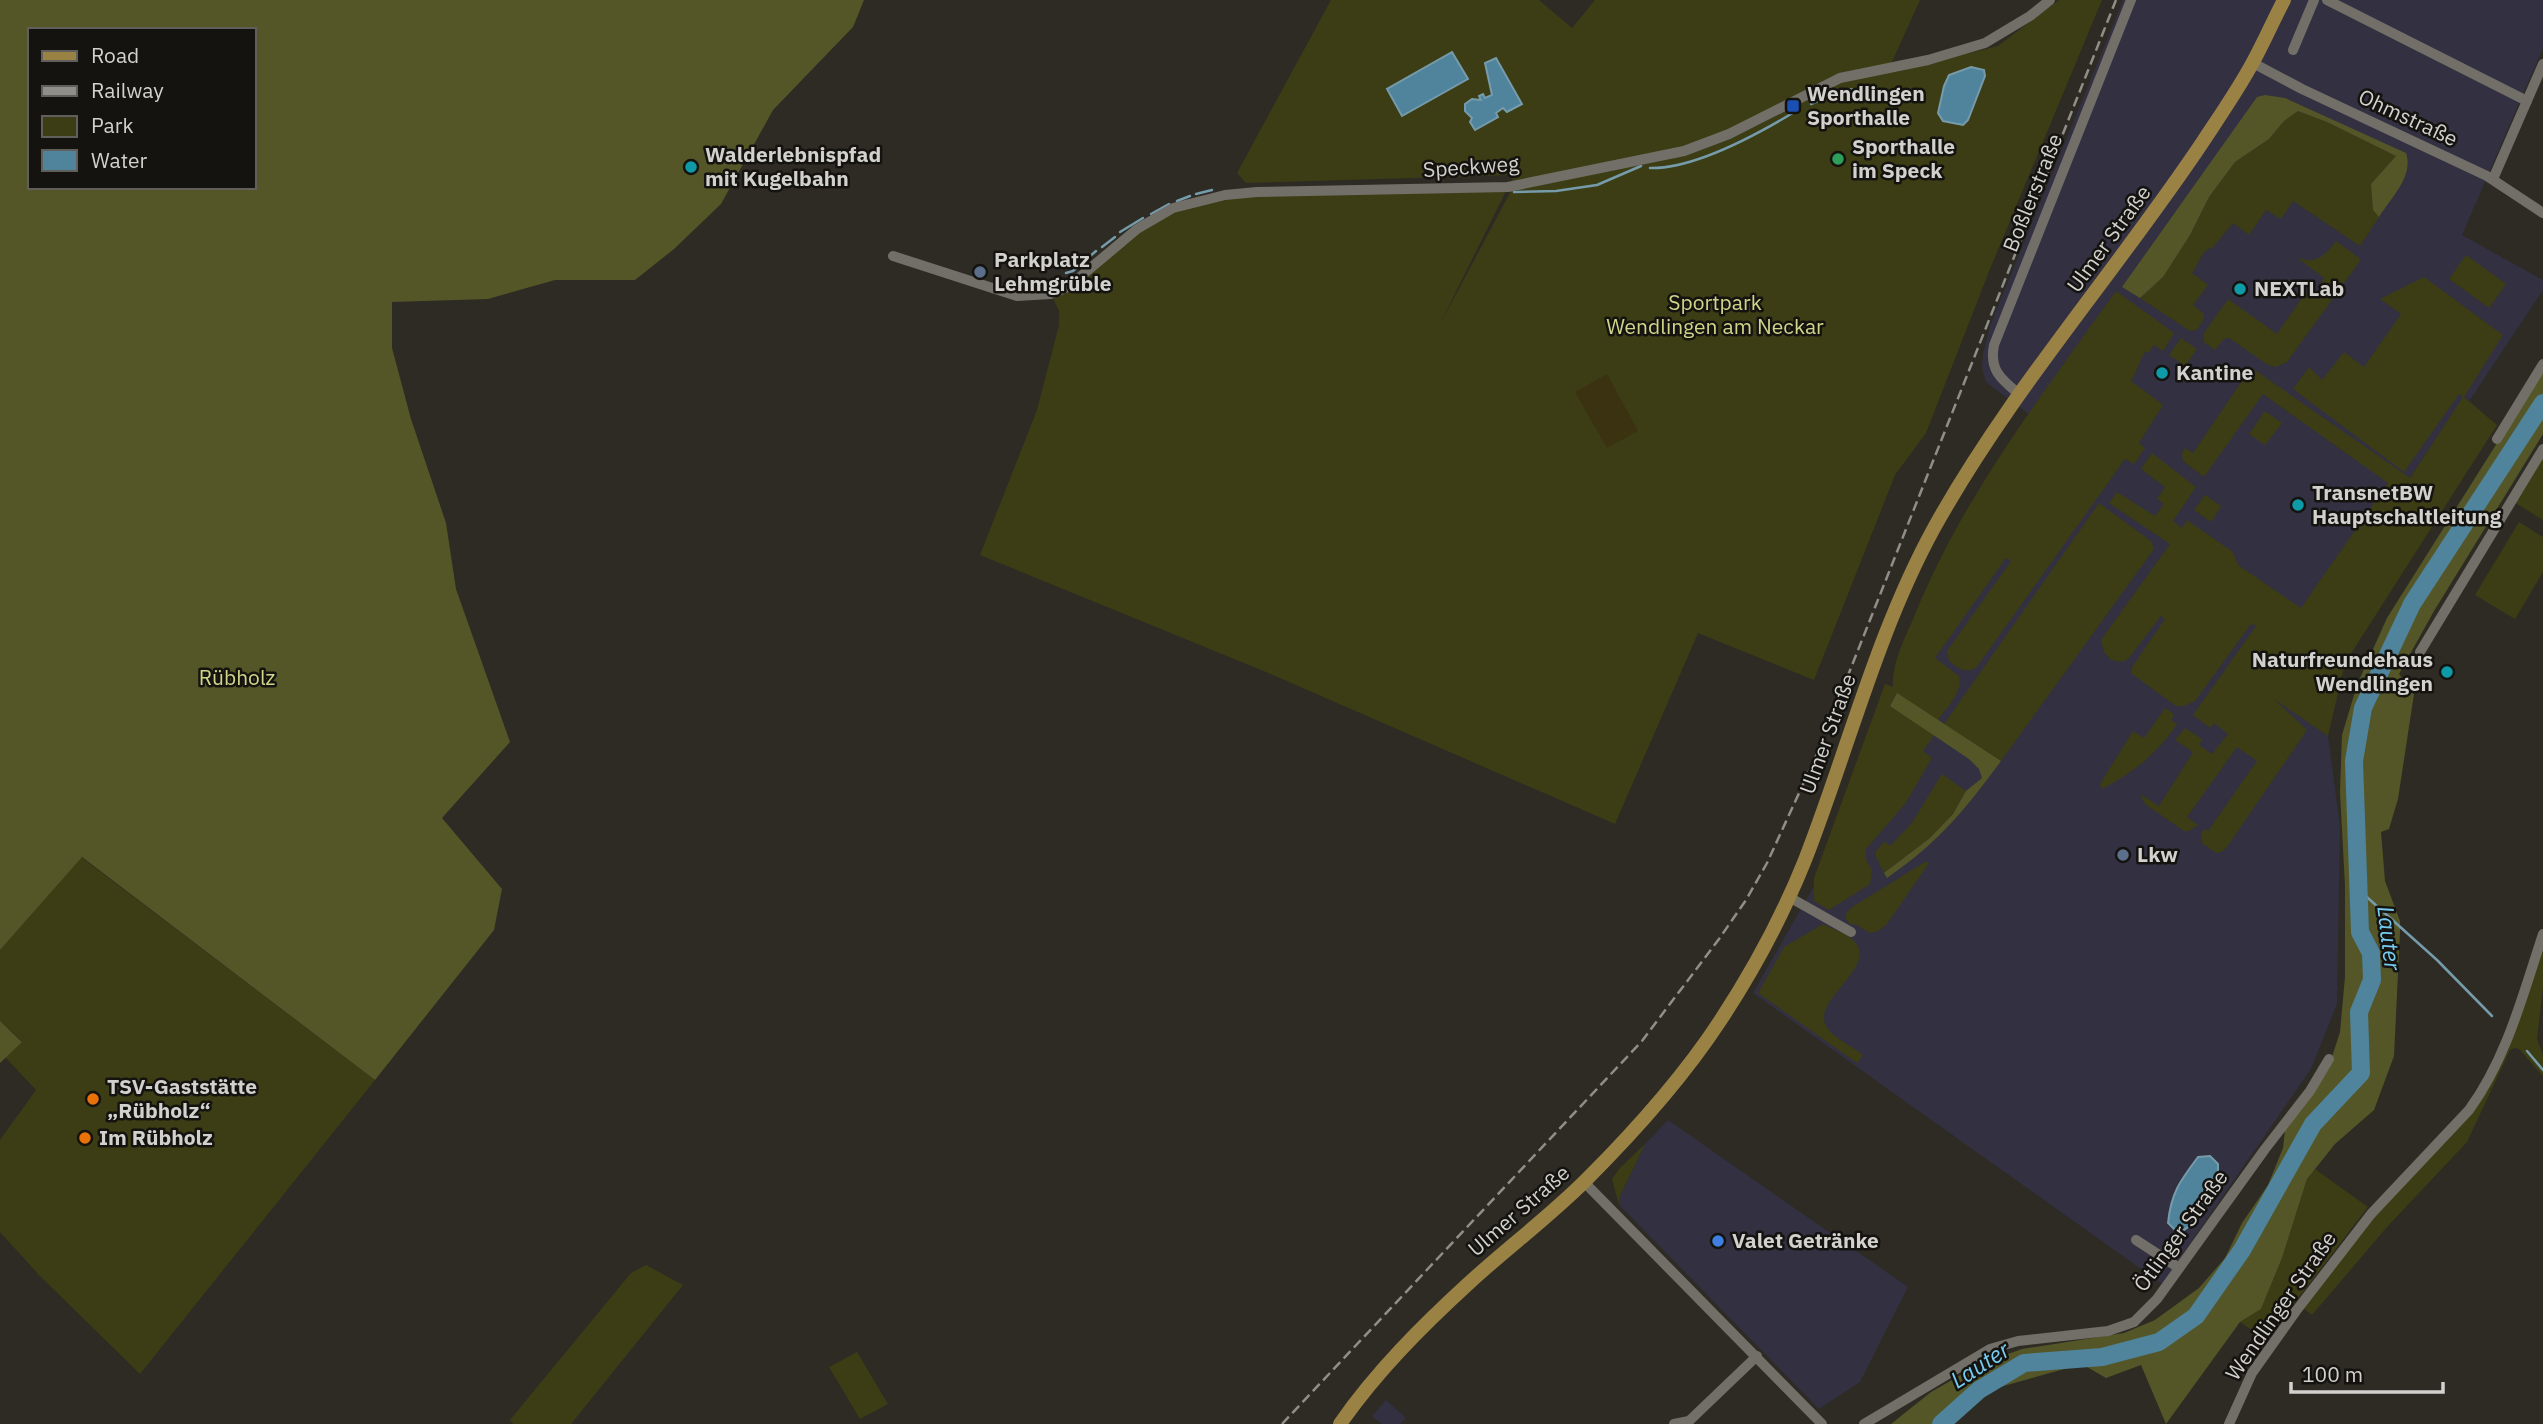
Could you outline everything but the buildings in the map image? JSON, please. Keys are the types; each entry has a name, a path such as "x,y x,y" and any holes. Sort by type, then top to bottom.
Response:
{"main road":[{"name":"Ulmer Straße","path":"1339,1424 1403,1347 1468,1284 1584,1182 1666,1096 1721,1021 1789,897 1913,569 1957,488 2019,394 2170,191 2253,62 2284,0"}],"street":[{"name":"Speckweg","path":"893,256 1017,296 1051,294 1068,288 1137,229 1173,208 1225,195 1257,192 1508,187 1684,151 1729,134 1839,78 1938,58 1985,43 2030,16 2050,0"},
{"name":"Boßlerstraße","path":"2019,394 2004,383 1995,370 1991,357 1994,345 2132,0"},
{"path":"2293,50 2314,0"},
{"path":"2327,0 2527,101"},
{"name":"Ohmstraße","path":"2253,62 2315,95 2493,179 2543,213"},
{"path":"2493,179 2543,64"},
{"path":"2497,439 2543,364"},
{"path":"2420,652 2543,449"},
{"path":"1789,897 1851,932"},
{"name":"Wendlinger Straße","path":"2229,1424 2252,1373 2296,1311 2371,1214 2469,1110 2482,1092 2510,1030 2543,934"},
{"name":"Ötlinger Straße","path":"1864,1424 1990,1349 2018,1341 2108,1331 2134,1322 2179,1269 2310,1091 2329,1059"},
{"path":"1584,1182 1822,1424"},
{"path":"2136,1240 2179,1269"},
{"path":"1674,1424 1689,1421 1757,1356"}],"shaded area":[{"path":"2123,0 2543,0 2543,48 2462,235 2543,280 2543,290 2470,400 2463,398 2267,693 2328,736 2340,826 2337,1004 2311,1069 2162,1284 1753,993 1839,842 1891,695 2030,415 1986,382 1982,368 1983,354 1990,326"},
{"path":"1668,1120 1908,1287 1860,1382 1819,1409 1619,1205 1620,1196 1645,1144"},
{"path":"1386,1400 1406,1418 1400,1424 1382,1424 1372,1416"}],"green space":[{"name":"Rübholz","path":"0,0 864,0 853,27 773,110 721,204 674,249 635,280 555,280 488,299 392,302 392,348 411,419 446,523 456,589 510,742 442,818 502,889 494,930 375,1080 82,857 0,950"},
{"name":"Sportpark Wendlingen am Neckar","path":"1331,0 1539,0 1572,28 1595,0 1920,0 1887,73 1998,46 2059,0 2102,0 1990,269 1926,433 1895,475 1814,680 1698,633 1615,824 1266,672 980,555 1037,410 1059,325 1059,311 1051,294 1173,208 1225,195 1508,187 1439,326 1511,191 1513,175 1246,183 1237,173"},
{"path":"2265,95 2285,98 2406,153 2408,162 2404,178 2379,217 2373,210 2371,184 2396,156 2327,122 2298,111 2284,121 2269,139 2235,162 2209,197 2190,235 2163,277 2140,298 2122,287 2257,97"},
{"path":"2298,111 2327,122 2396,156 2371,184 2373,210 2379,217 2360,246 2293,201 2281,219 2266,210 2249,235 2233,223 2212,248 2203,254 2192,273 2208,285 2193,305 2204,314 2204,319 2197,330 2190,331 2140,298 2163,277 2190,235 2209,197 2235,162 2269,139 2284,121"},
{"path":"2336,241 2360,261 2287,362 2276,367 2268,365 2229,338 2224,339 2215,350 2204,342 2204,333 2228,299 2277,334 2306,292 2312,296 2320,289 2324,278 2296,257 2309,260 2319,258"},
{"path":"2466,255 2506,284 2489,308 2449,279"},
{"path":"2424,277 2503,335 2464,397 2497,425 2345,663 2328,736 2274,699 2307,730 2227,847 2216,853 2202,843 2201,834 2204,829 2208,831 2257,761 2237,747 2187,817 2198,825 2189,831 2184,831 2145,804 2140,794 2159,806 2193,752 2175,740 2185,728 2202,739 2199,745 2212,754 2228,734 2214,723 2210,728 2193,715 2256,626 2251,624 2195,701 2184,706 2176,706 2132,674 2132,667 2165,619 2161,616 2129,658 2123,662 2111,660 2104,652 2101,640 2170,544 2109,503 2117,492 2155,516 2164,504 2157,499 2165,487 2141,469 2152,453 2196,487 2173,521 2182,528 2187,520 2233,552 2238,565 2301,608 2388,483 2263,394 2204,477 2183,461 2182,453 2185,448 2193,453 2246,375 2241,371 2252,368 2410,478 2463,397 2459,394 2404,472 2293,389 2309,367 2322,380 2344,352 2364,367 2401,314 2380,299"},
{"path":"2116,291 2174,333 2163,351 2154,345 2149,352 2145,352 2131,381 2163,405 2139,443 2145,448 2134,464 2125,459 1976,668 1962,669 1949,661 1947,651 2011,561 2006,558 1935,658 1959,676 1960,682 1953,699 1938,720 1896,694 1890,706 1935,734 1923,751 1932,758 1905,804 1866,849 1866,860 1872,870 1870,884 1829,910 1814,901 1814,878 1885,684 1893,687 1899,651 1933,573 1955,530 2005,448"},
{"path":"2181,338 2197,349 2185,366 2169,355"},
{"path":"2543,370 2543,434 2434,611 2399,674 2414,694 2398,799 2389,829 2381,832 2385,881 2400,921 2394,1056 2374,1110 2335,1144 2307,1179 2282,1258 2261,1309 2240,1322 2166,1424 2141,1365 2106,1378 2082,1364 1993,1389 1953,1424 1891,1424 1931,1392 1980,1364 2022,1349 2124,1333 2155,1320 2199,1288 2225,1258 2242,1223 2268,1185 2283,1148 2285,1130 2330,1063 2340,1032 2345,977 2345,886 2340,792 2342,735 2357,685 2387,618"},
{"path":"2265,411 2282,423 2265,445 2249,434"},
{"path":"2543,456 2543,520 2514,502"},
{"path":"2205,495 2221,506 2211,522 2194,510"},
{"path":"2099,503 2151,541 2154,549 2001,761 1944,724"},
{"path":"2519,522 2543,537 2543,572 2515,619 2475,595"},
{"path":"1897,693 2001,761 1950,825 1922,852 1887,878 1884,873 1930,838 1953,814 1966,791 1982,778 1979,769 1969,759 1890,706"},
{"path":"2165,708 2174,714 2171,720 2177,724 2169,735 2144,761 2102,789 2100,784 2133,731 2144,738"},
{"path":"1942,774 1966,791 1953,814 1930,838 1884,873 1876,851 1885,841 1890,846 1911,824"},
{"path":"81,857 375,1080 140,1374 39,1275 0,1232 0,1140 36,1090 5,1057 22,1041 0,1021 0,950"},
{"path":"1925,862 1929,863 1887,924 1878,931 1870,933 1855,924 1851,925 1846,919 1846,914 1852,907"},
{"path":"1823,924 1853,940 1860,953 1857,964 1826,1008 1824,1019 1831,1033 1863,1055 1857,1063 1758,993 1784,947"},
{"path":"2543,944 2543,987 2537,1039 2543,1055 2543,1076 2519,1049 2510,1050 2467,1142 2387,1227 2312,1315 2302,1307 2370,1218 2482,1097"},
{"path":"0,1021 22,1042 0,1063"},
{"path":"1645,1144 1620,1196 1619,1205 1612,1179"},
{"path":"2315,1169 2368,1207 2266,1340 2240,1322 2261,1309 2282,1258 2307,1179"},
{"path":"646,1265 683,1285 571,1424 513,1424 510,1420 631,1273"},
{"path":"857,1352 888,1404 860,1419 829,1367"}],"sand":[{"path":"1607,374 1638,431 1607,448 1575,392"}],"water":[{"path":"1452,52 1468,79 1402,116 1387,89"},
{"path":"1496,58 1522,104 1507,112 1503,108 1496,113 1498,117 1475,130 1470,122 1472,118 1465,111 1465,104 1472,99 1481,100 1479,96 1483,94 1485,98 1492,95 1485,63"},
{"path":"1971,67 1984,70 1985,76 1968,120 1963,125 1943,121 1938,113 1949,75"},
{"path":"2210,1156 2218,1164 2218,1187 2191,1225 2184,1230 2175,1230 2168,1223 2177,1188 2198,1157"}],"waterway":[{"path":"1811,104 1843,90 1877,88"},
{"path":"1650,168 1668,167 1706,156 1745,139 1796,111"},
{"path":"1514,192 1556,191 1597,185 1641,166"},
{"path":"1196,194 1212,190"},
{"path":"1177,201 1190,196"},
{"path":"1151,214 1169,204"},
{"path":"1120,232 1143,218"},
{"path":"1102,247 1115,237"},
{"path":"1066,273 1073,271 1096,251"},
{"name":"Lauter","path":"1941,1424 1979,1390 2024,1363 2102,1357 2159,1342 2196,1316 2242,1250 2313,1124 2361,1073 2359,1012 2372,980 2371,953 2360,932 2354,761 2363,708 2412,604 2543,403"},
{"path":"2359,890 2437,960 2492,1016"},
{"path":"2527,1051 2543,1070"}],"railway":[{"path":"1282,1424 1642,1041 1746,900 1767,863 1816,756 2116,0"}],"place":[{"name":"Wendlingen Sporthalle","path":"1793,106"},
{"name":"Sporthalle im Speck","path":"1838,159"},
{"name":"Walderlebnispfad mit Kugelbahn","path":"691,167"},
{"name":"Parkplatz Lehmgrüble","path":"980,272"},
{"name":"NEXTLab","path":"2240,289"},
{"name":"Kantine","path":"2162,373"},
{"name":"TransnetBW Hauptschaltleitung","path":"2298,505"},
{"name":"Naturfreundehaus Wendlingen","path":"2447,672"},
{"name":"Lkw","path":"2123,855"},
{"name":"TSV-Gaststätte „Rübholz“","path":"93,1099"},
{"name":"Im Rübholz","path":"85,1138"},
{"name":"Valet Getränke","path":"1718,1241"}]}
